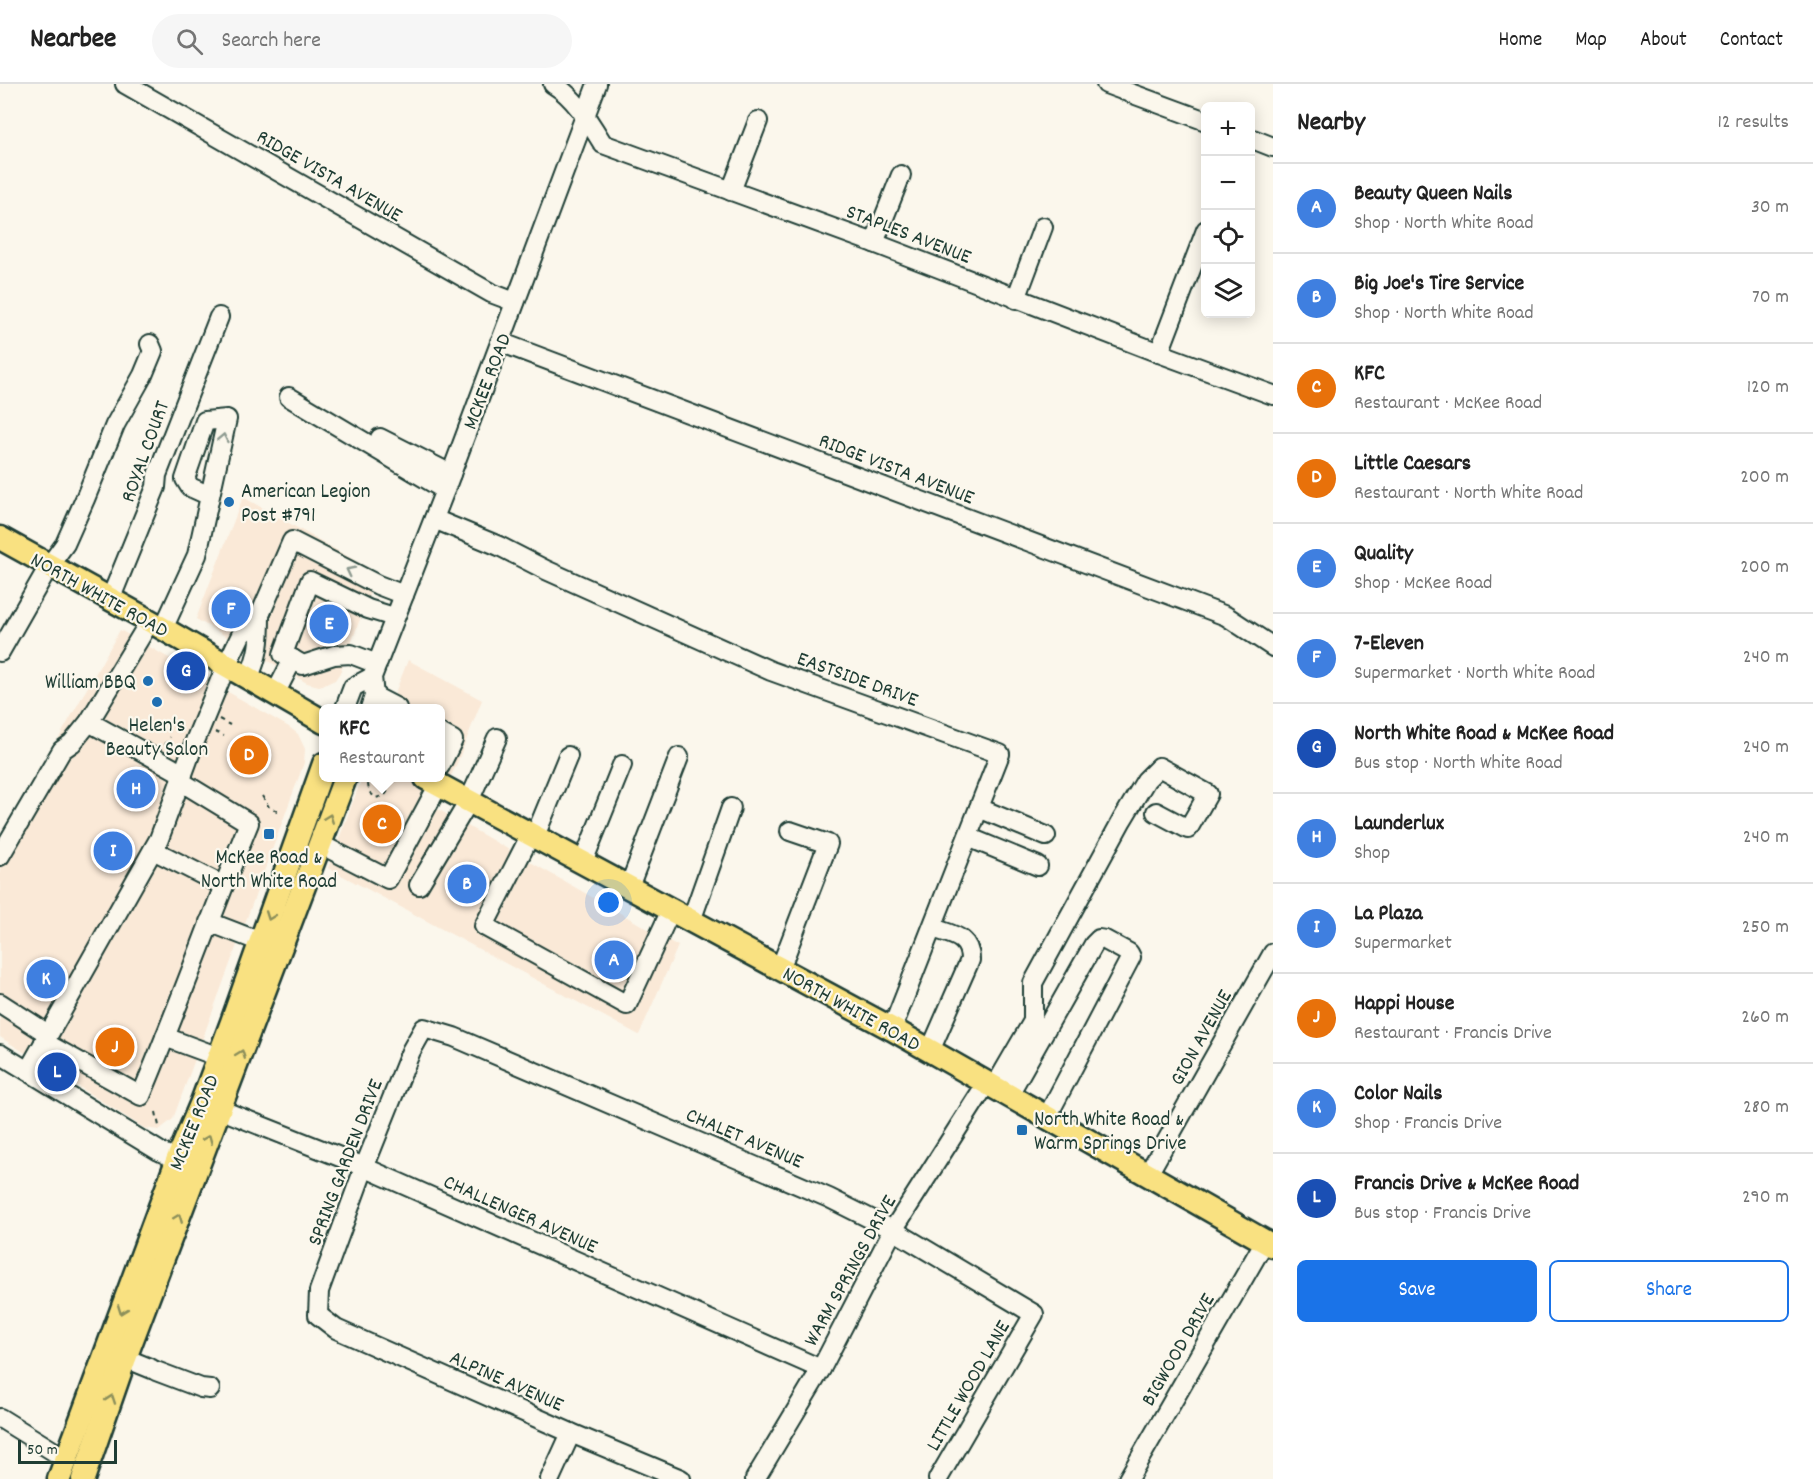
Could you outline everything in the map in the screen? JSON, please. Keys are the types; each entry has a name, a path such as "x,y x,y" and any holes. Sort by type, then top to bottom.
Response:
{"main road":[{"name":"NORTH WHITE ROAD","path":"0,538 319,719"},
{"name":"MCKEE ROAD","path":"211,1105 219,1057 319,778"},
{"name":"MCKEE ROAD","path":"65,1472 186,1165 320,844 343,782"},
{"name":"NORTH WHITE ROAD","path":"442,782 470,801 892,1029 1047,1118 1149,1173 1269,1244"},
{"name":"MCKEE ROAD","path":"83,1479 125,1358 186,1165"}],"street":[{"name":"RIDGE VISTA AVENUE","path":"125,84 481,287 515,302"},
{"name":"STAPLES AVENUE","path":"553,84 563,90 585,116 603,144 874,243 1273,395"},
{"name":"MCKEE ROAD","path":"372,702 375,670 394,617 434,519 597,84"},
{"path":"1106,84 1201,119"},
{"path":"731,191 758,121"},
{"path":"1255,140 1273,147"},
{"path":"874,243 901,175"},
{"path":"1016,299 1043,227"},
{"path":"1159,353 1201,243"},
{"name":"ROYAL COURT","path":"111,600 152,498 157,475 219,317"},
{"name":"RIDGE VISTA AVENUE","path":"500,342 1226,616 1273,646"},
{"path":"0,652 49,566 65,544 86,499 115,425 143,375 153,351 150,344"},
{"path":"289,397 448,482"},
{"path":"366,431 448,482"},
{"path":"0,856 62,750 72,743 89,722 156,625 197,555 210,496"},
{"name":"EASTSIDE DRIVE","path":"434,519 499,546 546,570 771,670 1000,754 892,1029"},
{"path":"28,1071 162,833 195,741 226,666 241,635 260,615 292,541 378,585 404,595"},
{"path":"375,670 351,654 334,655 303,665 283,654 310,581 368,609 394,617"},
{"path":"248,679 258,658 260,615"},
{"path":"275,694 292,659"},
{"name":"MCKEE ROAD","path":"347,704 354,687 375,670"},
{"path":"0,1003 46,1038 141,1096 222,885 249,823 182,778 89,722"},
{"path":"445,735 453,740 445,756"},
{"path":"419,885 470,801 497,738"},
{"path":"568,756 533,835 484,926 627,1005 671,910"},
{"path":"629,887 679,757"},
{"path":"583,862 622,765"},
{"path":"996,1089 1033,1021 1033,983 1097,863 1146,780 1159,767 1208,794 1188,829 1156,812"},
{"path":"320,844 388,879 433,782"},
{"path":"691,921 731,808"},
{"path":"979,808 1046,836"},
{"path":"780,969 828,844 790,831"},
{"path":"968,837 1038,866"},
{"path":"153,850 222,885"},
{"path":"209,922 261,942"},
{"path":"930,1051 970,960 970,950 965,941 933,928"},
{"path":"996,1089 1094,944 1099,939 1105,940 1129,953 1131,957 1047,1118"},
{"name":"GION AVENUE","path":"1149,1173 1273,953"},
{"name":"SPRING GARDEN DRIVE","path":"318,1315 319,1291 364,1168 411,1051 424,1028"},
{"name":"CHALET AVENUE","path":"424,1028 454,1037 807,1188 894,1230 1034,1314"},
{"path":"165,1037 219,1057"},
{"path":"0,1054 186,1165"},
{"name":"WARM SPRINGS DRIVE","path":"755,1479 821,1369 894,1230 996,1089"},
{"name":"CHALLENGER AVENUE","path":"211,1105 364,1168 821,1369"},
{"name":"BIGWOOD DRIVE","path":"1128,1479 1269,1244"},
{"name":"LITTLE WOOD LANE","path":"938,1479 1034,1314"},
{"name":"ALPINE AVENUE","path":"318,1315 336,1329 681,1479"},
{"path":"125,1358 201,1388 210,1389"},
{"path":"0,1418 65,1472"},
{"path":"550,1479 571,1433"}],"path":[{"path":"223,722 230,725"},
{"path":"165,745 170,737"},
{"path":"368,784 369,792 376,798 385,795 390,788"},
{"path":"262,796 269,807 281,813"},
{"path":"264,811 269,807"},
{"path":"156,1112 159,1126"}],"shaded area":[{"path":"243,497 377,573 341,671 335,680 319,686 307,683 196,619"},
{"path":"120,630 289,727 298,734 305,749 304,763 173,1119 159,1130 144,1128 0,1037 0,842"},
{"path":"408,660 482,700 456,766 434,807 678,946 639,1035 328,868 360,782 445,782 445,704 391,704"}],"place":[{"name":"American Legion Post #791","path":"229,502"},
{"name":"7-Eleven","path":"231,609"},
{"name":"Quality","path":"329,624"},
{"name":"North White Road & McKee Road","path":"186,671"},
{"name":"William BBQ","path":"148,681"},
{"name":"Helen's Beauty Salon","path":"157,702"},
{"name":"Little Caesars","path":"249,755"},
{"name":"Launderlux","path":"136,789"},
{"name":"KFC","path":"382,824"},
{"name":"McKee Road & North White Road","path":"269,834"},
{"name":"La Plaza","path":"113,851"},
{"name":"Big Joe's Tire Service","path":"467,884"},
{"name":"Beauty Queen Nails","path":"614,960"},
{"name":"Color Nails","path":"46,979"},
{"name":"Happi House","path":"115,1047"},
{"name":"Francis Drive & McKee Road","path":"57,1072"},
{"name":"North White Road & Warm Springs Drive","path":"1022,1130"}]}
